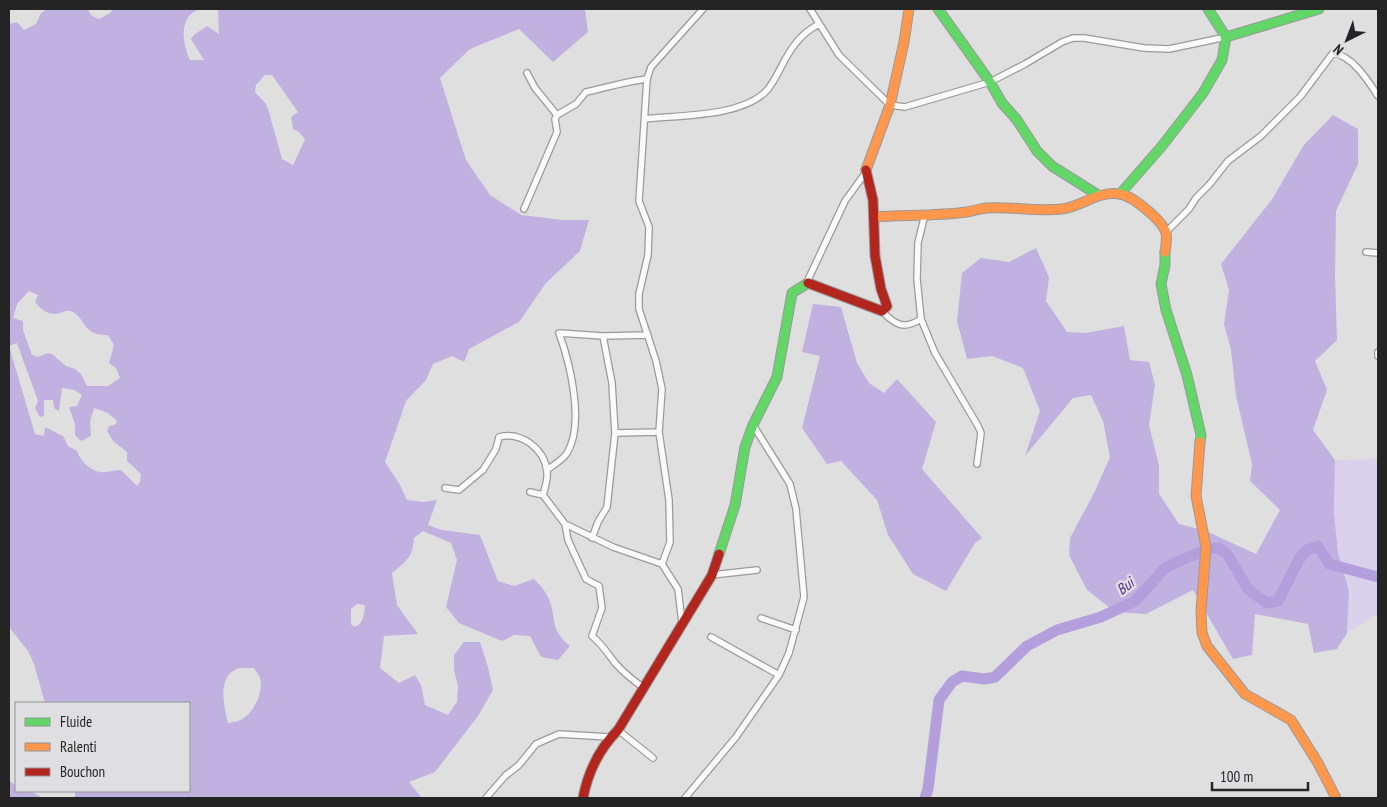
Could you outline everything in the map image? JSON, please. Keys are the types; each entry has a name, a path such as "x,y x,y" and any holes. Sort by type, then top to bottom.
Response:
{"street":[{"path":"662,564 670,542 670,500 659,432 662,389 639,309 639,294 648,255 649,227 639,201 647,79 651,67 703,9"},
{"path":"810,9 839,54 890,105 906,107 990,82 1062,42 1074,38 1144,48 1169,49 1226,37 1319,9"},
{"path":"583,798 591,770 609,737 618,730 682,624 694,608 712,575 735,505 745,447 753,425 777,377 792,293 807,282 844,202 866,171 890,105 904,42 909,9"},
{"path":"938,9 1036,150 1057,170 1098,196"},
{"path":"1120,194 1162,146 1203,93 1222,60 1226,37 1208,9"},
{"path":"645,119 730,110 746,106 768,90 795,44 805,33 819,24"},
{"path":"1166,232 1189,209 1196,198 1228,161 1261,136 1300,97 1333,53 1350,62 1378,96"},
{"path":"527,73 535,88 557,115"},
{"path":"524,209 557,132 555,119 557,115 576,104 586,92 628,81 647,79"},
{"path":"866,171 875,217 875,256 887,306 882,311"},
{"path":"875,217 966,212 986,208 1063,209 1098,196 1120,194 1130,197 1140,204 1160,223 1166,232 1166,265 1161,284 1166,310 1174,331 1201,435 1196,496 1206,546 1201,610 1202,633 1207,646 1246,694 1291,720 1318,763 1336,798"},
{"path":"926,214 918,243 917,279 921,319 936,353 981,433 977,464"},
{"path":"1366,252 1378,253"},
{"path":"807,282 882,311 890,320 900,324 911,325 921,319"},
{"path":"547,470 566,455 571,445 575,423 572,380 559,333 603,336 648,335"},
{"path":"592,538 607,506 615,433 612,383 603,336"},
{"path":"685,798 736,737 779,675 789,653 804,597 796,509 790,484 753,425"},
{"path":"615,433 659,432"},
{"path":"445,488 458,490 483,470 496,449 499,437 505,436 519,437 533,445 541,456 547,470 543,495"},
{"path":"530,492 543,495 565,524 592,538 635,556 662,564 678,589 682,624"},
{"path":"565,524 568,540 586,579 599,586 602,608 592,636 602,645 616,664 632,680 644,688"},
{"path":"712,575 757,570"},
{"path":"761,618 796,630"},
{"path":"711,637 779,675"},
{"path":"618,730 653,758"},
{"path":"486,798 505,776 519,765 536,744 559,734 609,737"}],"shaded area":[{"path":"47,9 87,9 92,16 99,19 110,13 113,9 201,9 188,17 185,23 184,38 190,60 204,60 191,39 207,26 219,34 218,9 585,9 588,32 553,62 519,29 470,49 440,78 466,160 490,195 521,215 563,220 589,220 580,251 546,283 519,322 469,349 464,362 452,356 433,364 426,380 406,401 385,462 399,483 407,500 423,502 437,500 428,525 442,530 480,535 498,581 514,586 534,579 548,597 557,632 570,646 558,660 541,657 530,636 514,635 502,641 459,623 446,607 457,560 451,543 423,531 414,538 412,550 408,558 392,573 397,605 418,634 384,636 380,668 399,683 415,675 421,685 425,705 448,715 457,702 458,686 454,670 454,655 464,642 480,642 493,690 478,716 435,772 409,782 422,798 75,798 75,792 190,792 190,702 45,702 34,664 28,651 9,627 9,346 9,24 17,22 24,30 36,24 41,13","holes":["265,75 272,75 298,112 291,117 293,129 299,132 305,139 293,165 282,159 266,104 255,92 256,85","29,291 38,295 35,302 46,312 55,314 70,311 79,317 88,329 99,334 108,335 114,345 109,363 116,368 120,378 108,386 87,386 81,374 75,369 66,366 52,354 48,353 38,357 32,355 23,330 23,321 13,318 17,304","17,343 38,401 35,408 40,417 44,416 44,400 53,400 54,408 59,411 62,388 74,390 82,395 77,406 69,407 75,424 75,435 81,441 91,436 90,421 94,408 108,413 117,421 115,425 109,426 107,431 113,441 127,452 127,461 141,474 140,482 137,486 121,470 102,472 89,467 77,451 68,446 63,436 45,427 44,436 35,434 9,346","357,604 365,605 363,618 360,624 354,627 351,624 351,609","240,668 254,668 260,677 261,684 259,696 249,713 236,722 228,723 224,691 227,677 232,671"]},
{"path":"1333,115 1358,129 1358,164 1336,211 1337,340 1315,361 1327,390 1313,430 1335,460 1334,513 1338,553 1349,591 1347,633 1337,649 1314,653 1308,624 1255,614 1252,655 1233,659 1193,590 1146,614 1115,612 1087,590 1069,555 1070,538 1095,491 1110,457 1103,421 1091,395 1073,398 1025,456 1040,411 1023,368 992,356 967,359 957,321 962,273 981,258 1009,262 1036,248 1049,277 1046,301 1067,332 1085,333 1124,326 1130,360 1149,362 1155,385 1149,425 1159,466 1159,494 1179,524 1206,531 1256,554 1280,510 1250,481 1252,464 1236,396 1231,350 1224,324 1229,290 1221,264 1273,198 1303,146"},
{"path":"813,304 841,307 857,363 869,383 884,393 897,379 936,422 922,469 982,538 975,543 946,591 913,574 888,535 877,500 841,461 827,464 802,428 820,356 802,352"},
{"path":"1378,459 1378,614 1347,633 1349,591 1338,553 1334,513 1335,460"},
{"path":"9,781 15,784 15,792 31,792 40,796 38,798 9,798"}],"waterway":[{"name":"Bui","path":"925,798 928,789 939,700 952,682 962,676 984,679 995,677 1027,646 1057,630 1101,617 1135,601 1166,567 1207,549 1219,548 1227,554 1248,589 1267,603 1278,601 1299,559 1307,550 1318,546 1329,564 1378,577"}],"traffic: fast":[{"path":"938,9 1037,151 1052,166 1098,195"},
{"path":"1120,194 1162,146 1203,93 1222,60 1226,37 1208,9"},
{"path":"1226,37 1319,9"},
{"path":"1165,252 1165,265 1161,284 1166,310 1187,375 1201,435 1200,442"},
{"path":"719,554 735,505 745,447 753,425 777,377 792,293 808,283"}],"traffic: slow":[{"path":"866,170 890,105 904,42 909,9"},
{"path":"875,217 944,214 986,208 1062,209 1104,195 1120,194 1139,204 1154,216 1164,228 1166,233 1165,252"},
{"path":"1200,442 1196,496 1206,547 1201,611 1202,633 1207,646 1245,694 1291,720 1318,763 1336,798"}],"traffic: jam":[{"path":"808,283 882,311 887,306 881,289 875,256 873,200 866,170"},
{"path":"583,798 591,770 600,753 618,730 712,575 719,554"}]}
